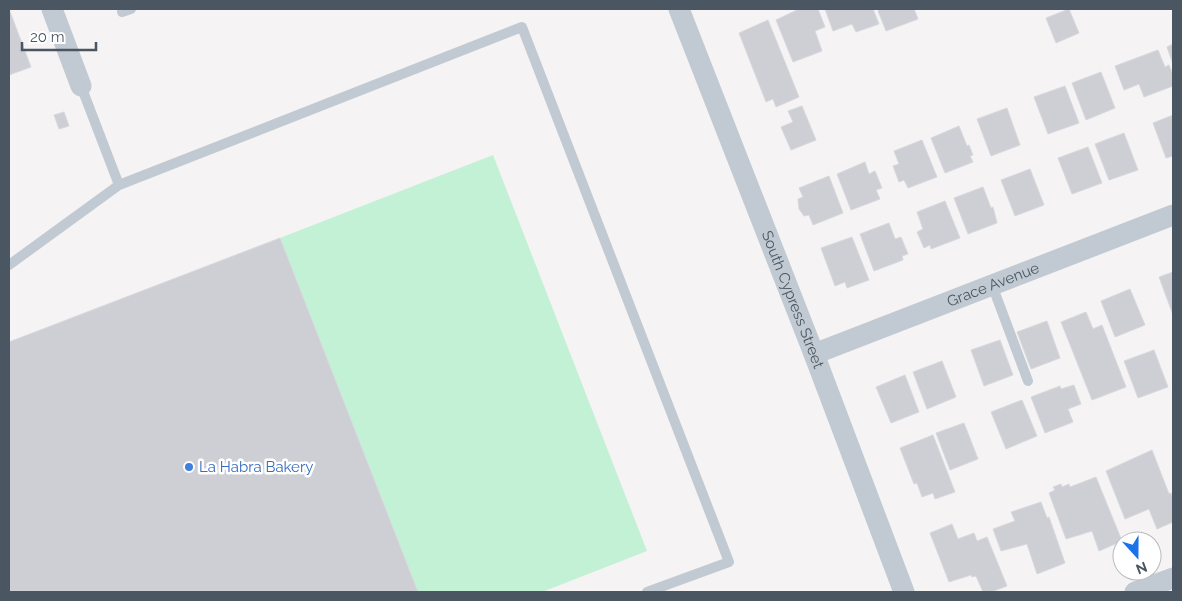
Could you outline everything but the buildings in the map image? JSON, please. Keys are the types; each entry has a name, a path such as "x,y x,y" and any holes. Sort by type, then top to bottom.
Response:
{"street":[{"path":"52,9 81,86"},
{"name":"South Cypress Street","path":"679,9 814,354 904,592"},
{"name":"Grace Avenue","path":"814,354 1173,215"},
{"path":"1135,592 1173,578"}],"lane":[{"path":"9,265 119,185 522,27 729,562 648,592"},
{"path":"81,86 119,185"},
{"path":"992,285 1028,381"}],"green space":[{"path":"493,155 647,551 542,592 418,592 280,238"}],"place":[{"name":"La Habra Bakery","path":"189,467"}]}
